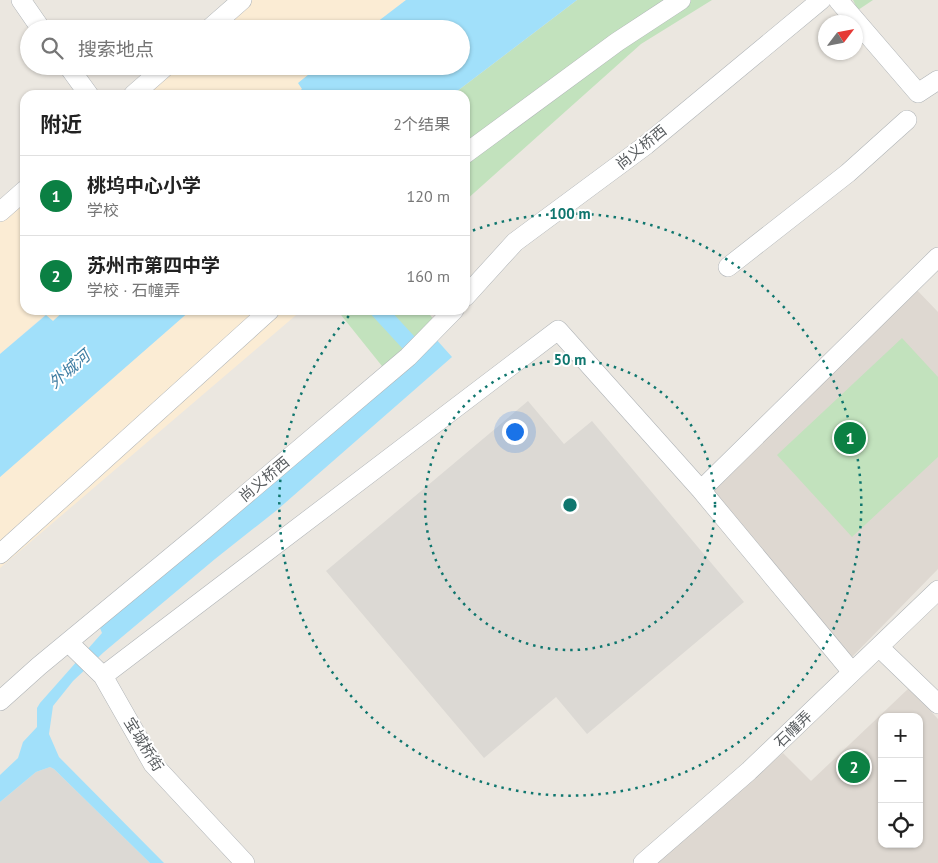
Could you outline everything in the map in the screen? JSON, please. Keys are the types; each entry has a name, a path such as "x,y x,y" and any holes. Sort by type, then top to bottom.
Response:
{"street":[{"path":"21,0 35,20"},
{"path":"219,20 242,0"},
{"path":"470,150 617,42 681,0"},
{"name":"尚义桥西","path":"470,293 516,242 646,145 821,0"},
{"path":"838,0 918,92 938,80"},
{"path":"75,75 85,90"},
{"path":"139,90 156,75"},
{"path":"728,267 848,173 907,120"},
{"path":"0,212 20,194"},
{"path":"701,490 938,257"},
{"path":"0,554 264,315"},
{"name":"尚义桥西","path":"0,701 73,647 408,357 449,315"},
{"path":"99,673 558,330 701,490 852,672"},
{"name":"石幢弄","path":"643,863 749,770 938,590"},
{"name":"宝城桥街","path":"73,647 99,673 153,764 245,863"},
{"path":"879,647 938,704"}],"shaded area":[{"path":"251,0 406,0 380,20 228,20"},
{"path":"166,75 308,75 299,83 303,89 302,90 149,90"},
{"path":"20,203 20,315 45,315 0,354 0,221"},
{"path":"915,288 938,312 938,569 852,657 707,493"},
{"path":"45,315 60,315 53,321"},
{"path":"185,315 296,315 0,568 0,477"},
{"path":"528,401 564,444 592,421 744,602 587,734 556,697 484,758 326,571"},
{"path":"909,688 938,719 938,863 656,863 783,753 811,781 878,717 878,848 923,848 923,713 883,713"},
{"path":"50,767 150,863 0,863 0,802 36,772"}],"green space":[{"path":"577,0 712,0 641,44 470,197 470,90 459,90"},
{"path":"853,0 873,0 858,10"},
{"path":"341,315 430,315 439,326 435,338 394,381"},
{"path":"902,338 938,377 938,457 852,537 777,455"}],"water":[{"path":"406,0 577,0 459,90 301,90 298,83 308,75 470,75 470,20 380,20"},
{"name":"外城河","path":"46,315 53,321 60,315 185,315 0,477 0,354"},
{"path":"372,315 395,315 425,348 435,338 452,357 277,510 104,652 73,681 53,706 49,734 59,757 164,863 150,863 50,767 36,772 0,802 0,775 18,758 23,742 37,727 37,708 102,633 100,628 333,427 394,381 414,361"}],"place":[{"name":"桃坞中心小学","path":"850,438"},
{"name":"苏州市第四中学","path":"854,767"}]}
